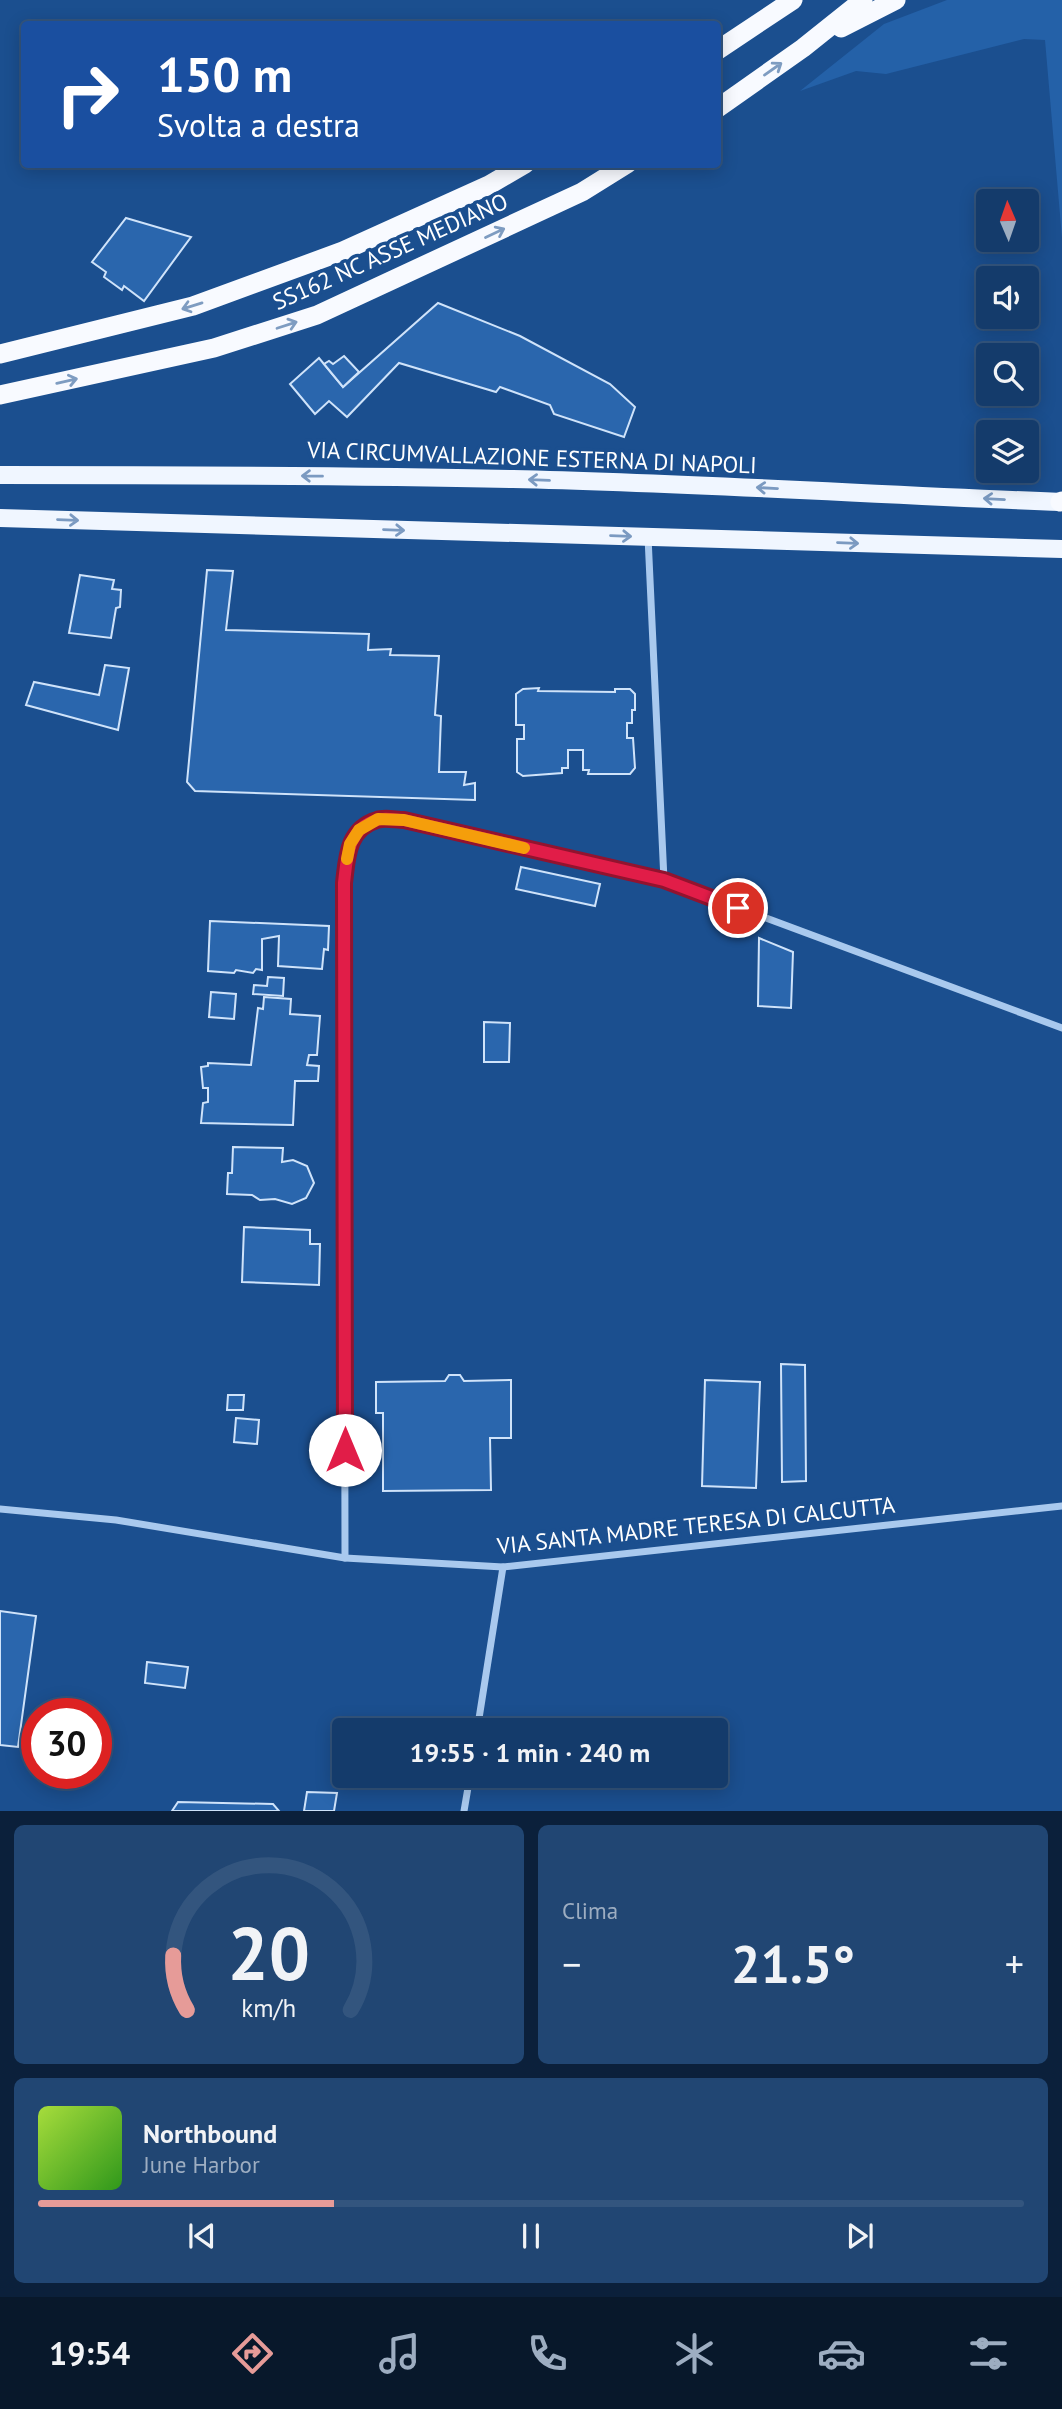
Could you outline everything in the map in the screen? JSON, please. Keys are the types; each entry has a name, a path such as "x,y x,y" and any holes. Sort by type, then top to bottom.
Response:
{"highway":[{"path":"721,106 803,48 863,0"},
{"path":"803,48 895,0"},
{"path":"721,48 788,4"},
{"name":"SS162 NC ASSE MEDIANO","path":"0,354 193,306 343,251 489,185 518,168"},
{"name":"SS162 NC ASSE MEDIANO","path":"0,395 214,348 317,315 582,192 621,168"}],"main road":[{"name":"VIA CIRCUMVALLAZIONE ESTERNA DI NAPOLI","path":"0,475 527,479 1061,502"},
{"path":"0,518 1062,549"}],"street":[{"path":"648,537 664,880"},
{"path":"345,1559 344,883 350,844 359,830 378,819 404,820 664,880 1062,1028"},
{"name":"VIA SANTA MADRE TERESA DI CALCUTTA","path":"0,1509 116,1520 345,1559 503,1567 1062,1506"},
{"path":"479,1718 503,1567"},
{"path":"464,1811 468,1788"}],"shaded area":[{"path":"947,0 1062,0 1062,238 1045,40 1024,39 886,74 856,71 800,91 884,24"}],"building":[{"path":"126,218 191,237 144,301 124,286 122,290 104,277 106,272 92,262"},
{"path":"438,303 520,336 610,384 635,407 624,437 554,414 550,405 500,387 496,392 399,363 347,417 329,401 315,414 290,384 319,358 343,387"},
{"path":"344,356 359,372 343,387 324,364 329,361 333,364"},
{"path":"207,570 233,571 226,630 369,634 368,650 391,649 390,655 439,656 435,715 441,716 439,772 466,772 464,785 475,783 475,800 195,791 187,782"},
{"path":"80,575 114,580 112,589 121,590 120,607 116,608 111,638 69,633"},
{"path":"105,665 129,668 118,730 26,705 34,682 99,695"},
{"path":"539,688 538,691 615,692 615,689 630,689 635,694 635,710 632,710 632,723 627,723 627,738 633,738 635,768 630,774 588,774 589,770 583,770 583,750 568,750 568,768 562,768 562,773 523,776 517,772 517,739 524,739 524,725 516,725 516,694 523,689"},
{"path":"521,867 600,884 595,906 516,889"},
{"path":"210,921 329,926 328,950 324,949 322,969 278,966 279,936 262,939 262,970 256,969 253,973 236,970 234,973 208,971"},
{"path":"759,938 793,952 791,1008 758,1006"},
{"path":"268,977 284,978 283,996 253,994 254,985 267,986"},
{"path":"211,992 236,994 234,1019 209,1017"},
{"path":"264,997 291,999 290,1014 320,1016 317,1055 309,1055 307,1065 319,1066 318,1081 295,1081 293,1125 201,1123 203,1103 208,1102 208,1088 203,1088 201,1067 208,1066 208,1063 251,1065 258,1008 263,1009"},
{"path":"484,1022 510,1023 509,1062 484,1062"},
{"path":"233,1147 283,1148 282,1162 293,1160 307,1166 314,1183 306,1198 292,1204 275,1199 260,1200 252,1195 227,1194 228,1173 232,1173"},
{"path":"244,1227 310,1230 310,1244 320,1244 319,1285 242,1282"},
{"path":"781,1364 805,1365 806,1481 782,1482"},
{"path":"449,1375 460,1375 464,1381 511,1380 511,1438 490,1438 491,1490 383,1491 383,1413 376,1413 376,1382 445,1381"},
{"path":"705,1380 760,1382 756,1488 702,1486"},
{"path":"228,1395 244,1395 243,1410 227,1410"},
{"path":"236,1418 259,1420 257,1444 234,1442"},
{"path":"0,1611 36,1616 25,1698 21,1698 18,1747 0,1745"},
{"path":"147,1662 188,1667 185,1688 145,1683"},
{"path":"307,1792 337,1793 334,1811 304,1811"},
{"path":"178,1802 273,1804 279,1811 172,1811"}],"slow traffic":[{"path":"347,859 350,844 359,830 378,819 404,820 524,848"}],"route":[{"path":"345,1450 344,883 350,844 359,830 378,819 404,820 664,880 738,908"}]}
